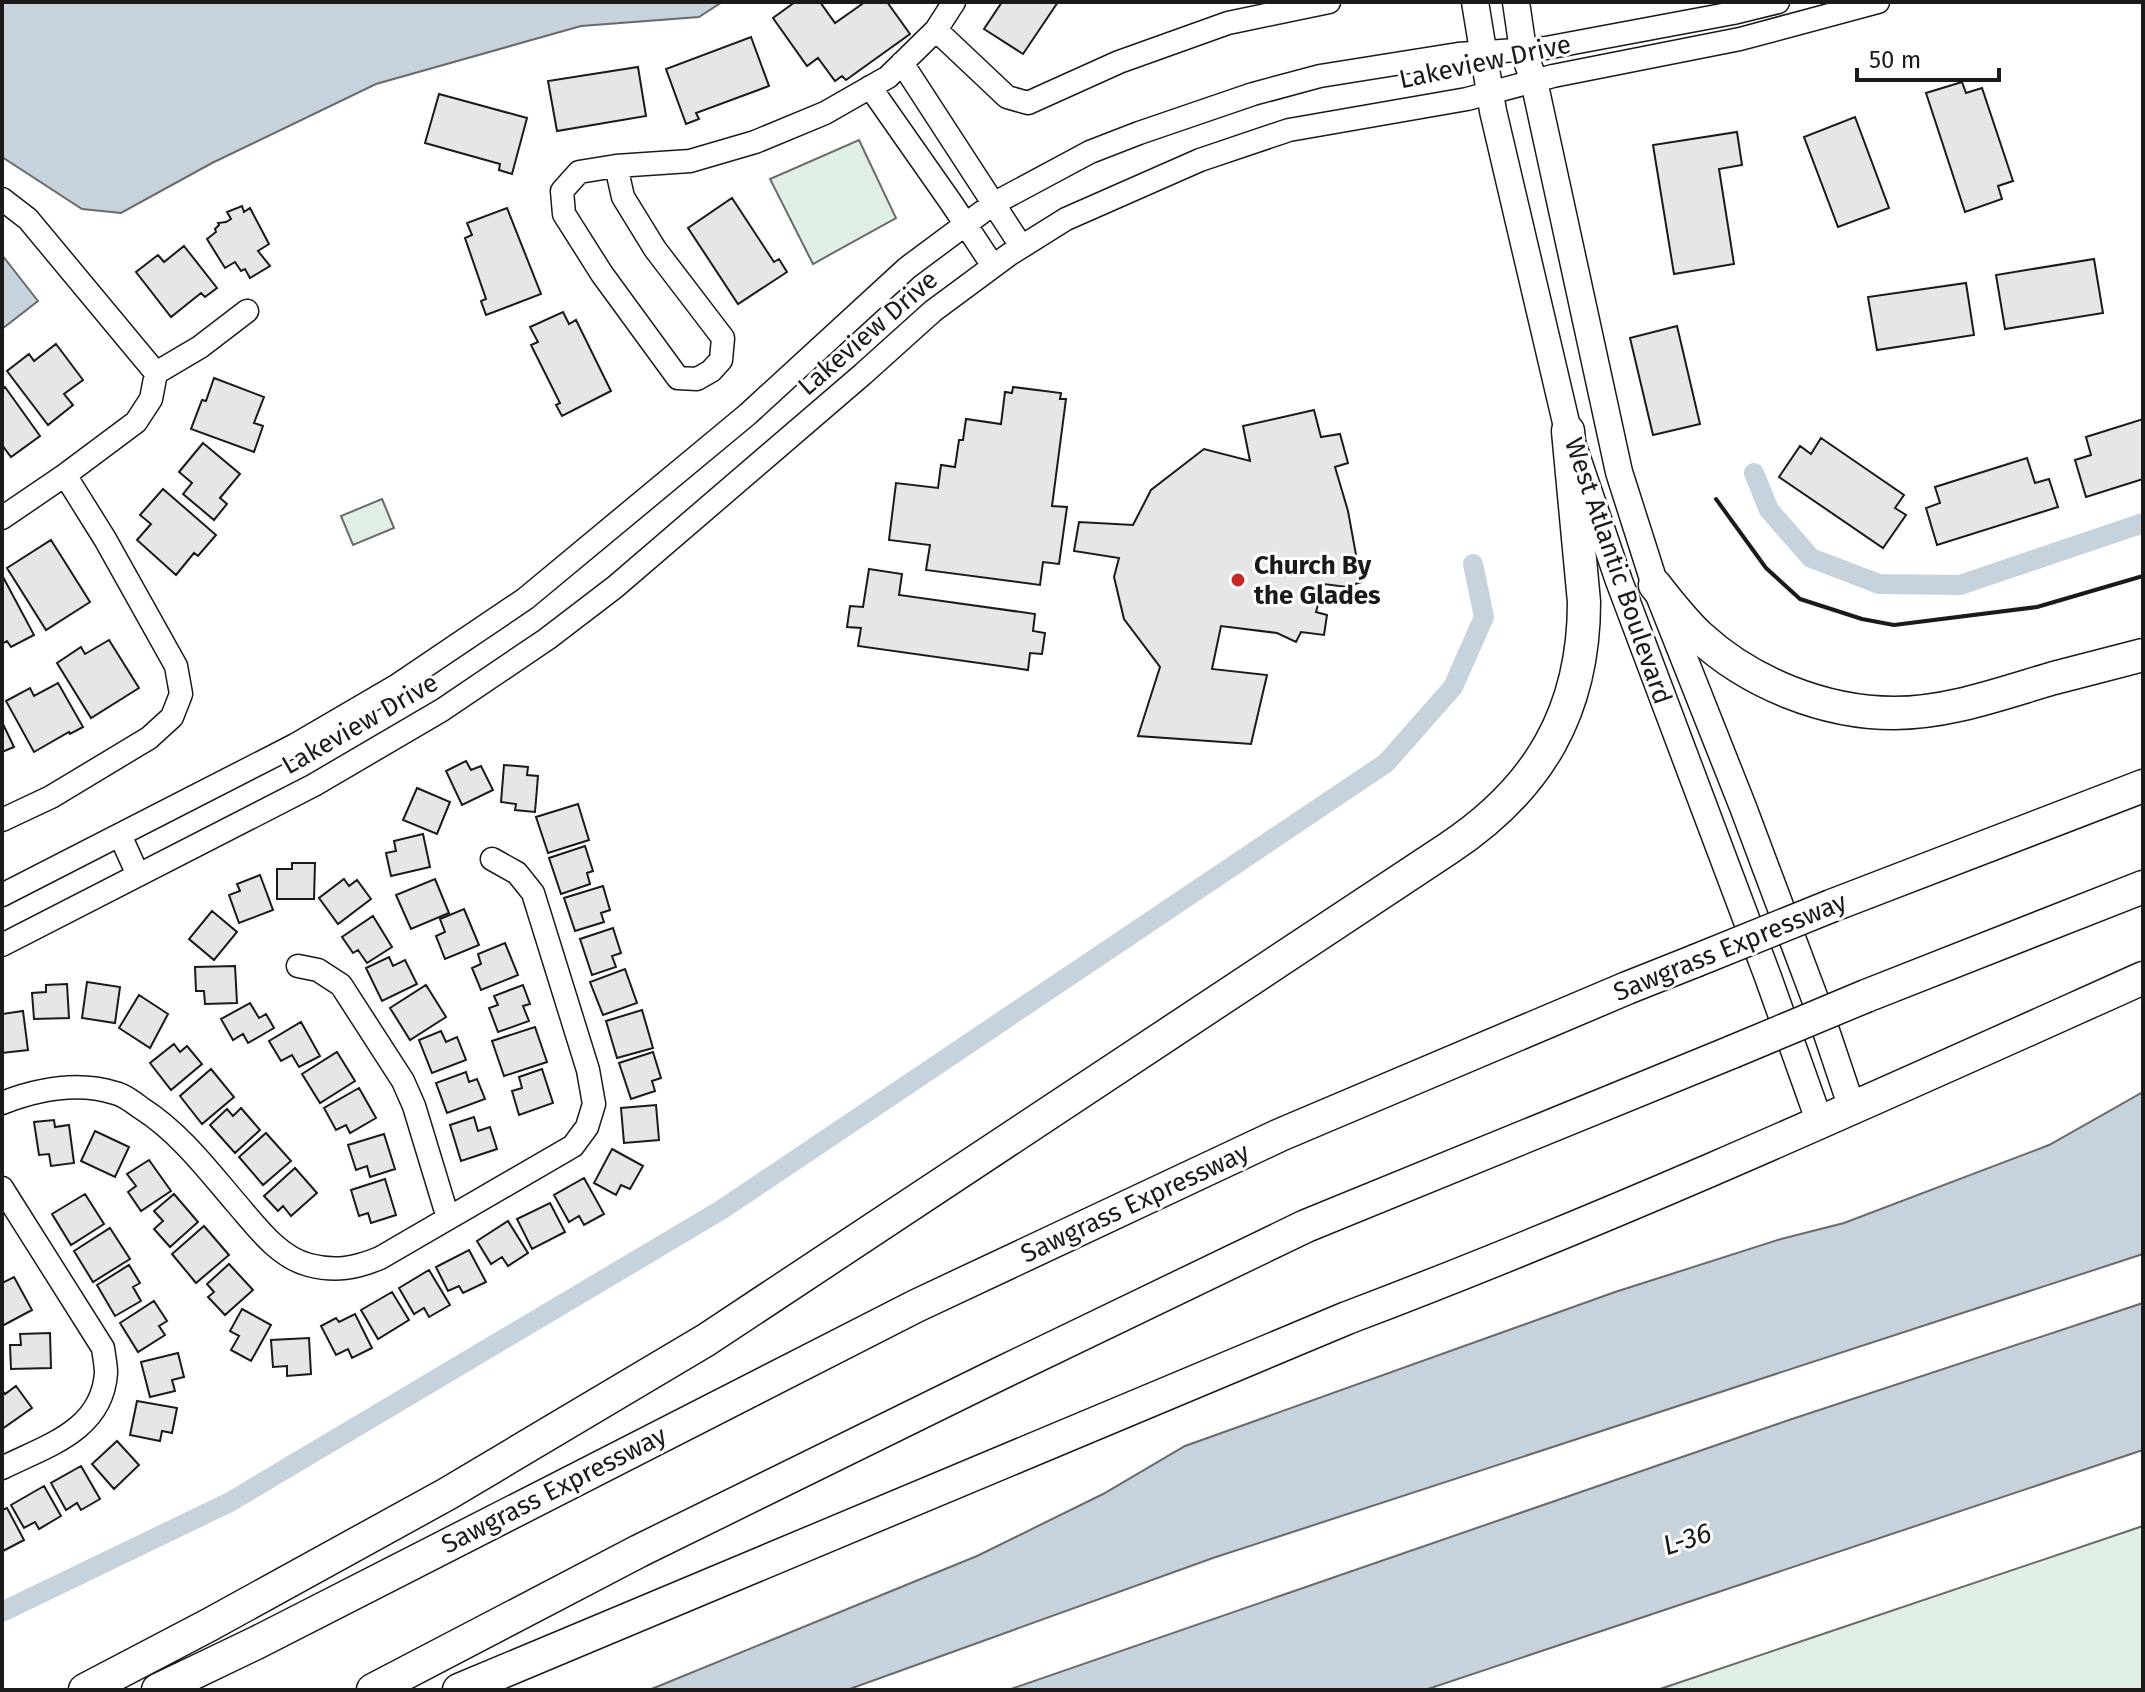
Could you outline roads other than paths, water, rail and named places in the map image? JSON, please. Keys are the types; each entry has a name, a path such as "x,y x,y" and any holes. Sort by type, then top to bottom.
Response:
{"highway":[{"path":"85,1690 447,1494 706,1340 1493,817 1529,777 1556,733 1575,683 1584,625 1584,602 1568,431"},
{"path":"1655,585 1697,635 1761,678 1812,700 1867,711 1894,713 1958,705 2143,655"},
{"name":"Sawgrass Expressway","path":"158,1690 916,1306 1280,1135 1613,994 2143,786"},
{"path":"373,1690 639,1551 1306,1226 1866,996 2143,887"},
{"path":"459,1690 1024,1452 1347,1318 1440,1283 1820,1123 2143,978"}],"main road":[{"name":"West Atlantic Boulevard","path":"1475,2 1490,93 1568,431 1619,581 1763,962 1820,1123"},
{"name":"West Atlantic Boulevard","path":"1516,2 1523,50 1534,81 1619,472 1655,585 1818,1007 1852,1108"}],"street":[{"path":"616,166 623,197 655,249 723,338 721,360 711,371 697,379 678,378 602,274 564,214 562,191 579,172 616,166 690,161 755,142 825,113 888,77 936,30 954,2"},
{"path":"936,30 1007,97 1028,103 1119,62 1228,23 1329,2"},
{"name":"Lakeview Drive","path":"2,895 295,745 396,686 525,599 748,414 907,268 993,204 1090,152 1253,94 1320,76 1458,54 1546,48 1778,2"},
{"name":"Lakeview Drive","path":"2,945 314,785 442,710 547,639 643,565 933,311 1021,246 1066,219 1200,160 1289,130 1467,99 1534,81 1740,39 1878,2"},
{"path":"902,63 1021,246"},
{"path":"870,87 993,266"},
{"path":"2,199 28,219 156,373"},
{"path":"2,518 136,422 151,399 156,373 200,347 247,311"},
{"path":"2,820 51,797 149,738 172,717 181,694 176,666 105,539 65,475"},
{"path":"120,835 138,875"},
{"path":"2,1103 38,1091 68,1087 94,1087 119,1094 152,1114 186,1146 263,1235 284,1252 307,1265 334,1269 358,1267 380,1258 573,1146 587,1127 594,1104 588,1070 533,893 517,873 492,859"},
{"path":"298,966 318,970 341,985 403,1081 414,1106 448,1218"},
{"path":"2,1188 103,1348 106,1372 101,1396 92,1415 78,1430 2,1468"}],"water":[{"path":"2,2 722,2 699,17 581,26 376,84 212,163 121,213 82,209 2,157"},
{"path":"2,255 38,301 2,329"},
{"path":"2143,1092 2143,1254 1213,1558 847,1690 649,1690 977,1556 1103,1494 1185,1446 1615,1292 1781,1239 1844,1223 2049,1145"},
{"name":"L-36","path":"2143,1303 2143,1450 1425,1690 1008,1690 1789,1420"}],"waterway":[{"path":"1754,473 1769,510 1811,558 1879,584 1960,585 2143,523"},
{"path":"2,1612 230,1502 721,1210 1386,763 1453,687 1484,617 1473,564"}],"place":[{"name":"Church By the Glades","path":"1238,580"}]}
